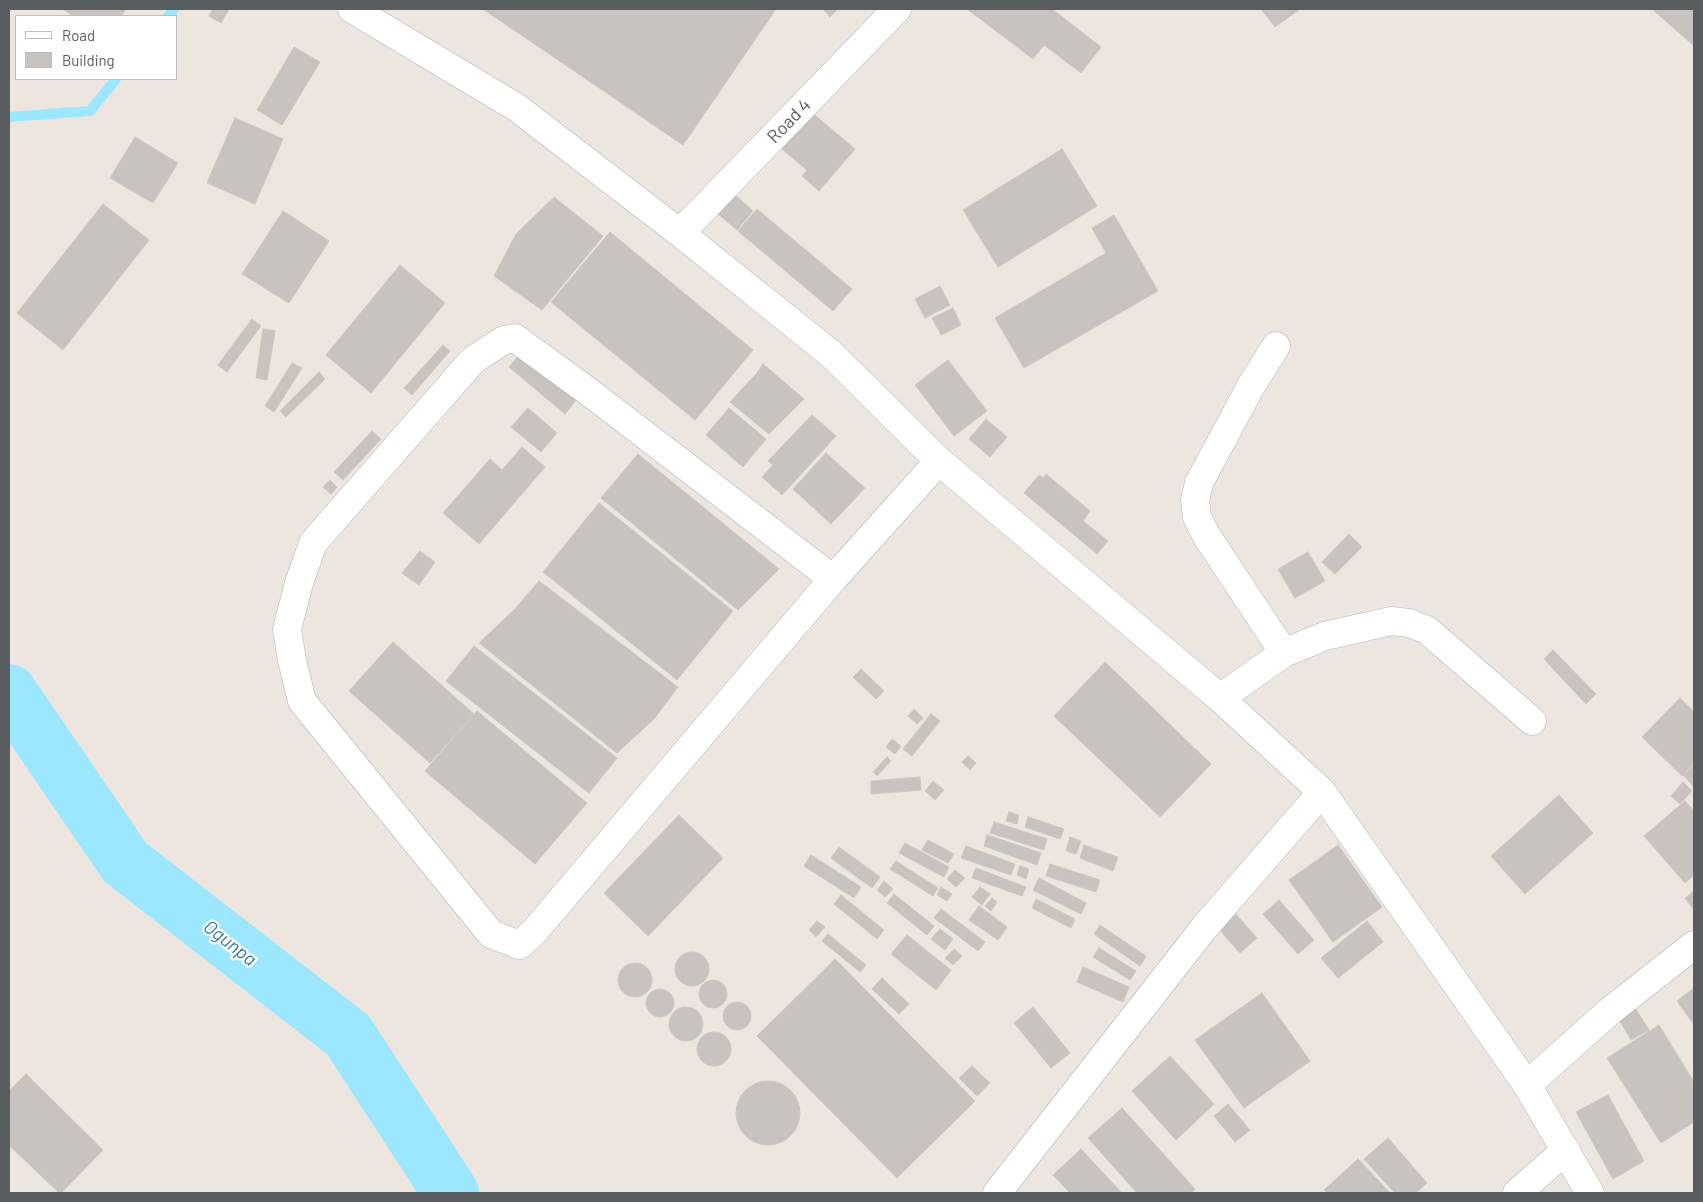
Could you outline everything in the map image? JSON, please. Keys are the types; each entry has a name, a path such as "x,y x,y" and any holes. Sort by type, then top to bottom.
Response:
{"street":[{"path":"352,9 516,107 680,233 831,354 938,461 1220,698 1322,792 1527,1085 1590,1193"},
{"name":"Road 4","path":"680,233 897,9"},
{"path":"834,580 582,386 515,338 504,340 473,360 313,543 299,583 287,630 302,701 491,934 519,945 540,926 834,580 938,461"},
{"path":"1276,346 1251,386 1222,439 1199,483 1195,500 1197,516 1206,535 1284,653"},
{"path":"1220,698 1284,653 1325,636 1392,621 1409,623 1427,630 1532,721"},
{"path":"997,1193 1204,928 1322,792"},
{"path":"1527,1085 1610,1011 1694,945"},
{"path":"1516,1193 1566,1150"}],"building":[{"path":"62,9 126,9 122,15 72,15"},
{"path":"213,9 229,9 221,23 209,16"},
{"path":"483,9 776,9 683,145"},
{"path":"823,9 838,9 830,17"},
{"path":"967,9 1052,9 1101,47 1081,73 1044,45 1033,59"},
{"path":"1261,9 1300,9 1275,27"},
{"path":"1652,9 1694,9 1694,46"},
{"path":"294,47 320,62 282,125 257,110"},
{"path":"811,112 855,149 819,191 802,176 807,170 781,148"},
{"path":"235,118 283,139 255,204 207,183"},
{"path":"135,137 178,163 153,203 110,178"},
{"path":"1062,149 1097,206 998,267 963,210"},
{"path":"735,195 753,211 737,230 718,214"},
{"path":"554,197 603,236 542,310 494,276 516,234"},
{"path":"103,204 149,240 63,350 17,313"},
{"path":"757,209 852,289 833,311 738,231"},
{"path":"283,211 329,241 289,303 242,274"},
{"path":"1114,215 1158,291 1024,368 995,318 1106,253 1092,228"},
{"path":"610,232 753,350 695,420 551,302"},
{"path":"400,265 445,303 371,393 326,355"},
{"path":"940,286 950,305 925,318 915,299"},
{"path":"953,308 961,325 941,335 932,318"},
{"path":"252,319 261,326 227,372 218,365"},
{"path":"263,329 275,331 267,380 256,378"},
{"path":"443,345 450,351 412,395 404,388"},
{"path":"521,353 577,399 565,414 509,367"},
{"path":"948,360 987,411 954,436 915,385"},
{"path":"292,363 302,368 274,412 265,406"},
{"path":"763,364 804,399 769,434 730,402"},
{"path":"319,372 325,379 286,417 280,411"},
{"path":"528,408 557,433 541,452 511,427"},
{"path":"729,408 766,439 743,467 706,435"},
{"path":"812,415 836,436 782,495 762,477 773,465 768,461"},
{"path":"986,419 1007,437 990,457 969,439"},
{"path":"372,431 381,439 343,480 334,472"},
{"path":"522,447 545,467 479,544 443,513 490,459 502,470"},
{"path":"826,453 865,488 831,524 793,489"},
{"path":"638,454 779,569 738,610 601,498"},
{"path":"1046,474 1090,511 1083,521 1108,541 1097,554 1024,493 1039,475 1043,478"},
{"path":"330,480 337,487 331,494 323,487"},
{"path":"599,503 733,611 677,680 543,572"},
{"path":"1349,534 1362,547 1335,574 1322,562"},
{"path":"420,551 435,562 419,585 402,573"},
{"path":"1308,552 1325,581 1295,598 1278,569"},
{"path":"539,581 678,687 654,719 617,753 479,643 515,609"},
{"path":"393,642 474,714 430,763 349,691"},
{"path":"474,646 617,758 589,793 446,681"},
{"path":"1553,650 1596,694 1586,704 1544,659"},
{"path":"1105,662 1211,764 1160,817 1054,716"},
{"path":"861,669 884,691 876,699 853,677"},
{"path":"1680,698 1694,712 1694,763 1682,776 1642,737"},
{"path":"914,709 923,718 917,724 908,716"},
{"path":"477,711 587,803 535,864 425,771"},
{"path":"931,714 940,721 912,756 903,749"},
{"path":"892,739 901,746 895,754 886,747"},
{"path":"968,756 976,763 970,770 962,762"},
{"path":"887,757 891,761 877,776 873,772"},
{"path":"1694,765 1694,787 1683,775"},
{"path":"920,777 921,790 871,794 871,781"},
{"path":"933,781 944,790 935,800 925,791"},
{"path":"1683,782 1692,791 1680,804 1671,796"},
{"path":"1559,795 1593,833 1525,894 1491,856"},
{"path":"1685,801 1694,811 1694,875 1685,883 1644,836"},
{"path":"1009,812 1019,815 1017,824 1006,821"},
{"path":"679,815 723,858 648,936 604,893"},
{"path":"1028,817 1064,829 1060,839 1025,827"},
{"path":"994,822 1047,839 1044,850 990,833"},
{"path":"987,835 1041,853 1037,865 984,846"},
{"path":"1070,837 1081,841 1076,854 1066,851"},
{"path":"928,840 954,854 948,863 922,850"},
{"path":"905,843 949,867 944,877 899,853"},
{"path":"1084,845 1118,857 1113,871 1080,858"},
{"path":"1338,845 1382,907 1333,942 1289,880"},
{"path":"966,846 1015,864 1011,875 961,858"},
{"path":"839,847 880,877 872,888 831,858"},
{"path":"811,855 861,887 854,898 804,866"},
{"path":"896,861 938,888 933,896 890,869"},
{"path":"1050,864 1100,880 1096,892 1046,876"},
{"path":"1020,866 1029,869 1026,879 1017,875"},
{"path":"976,868 1026,887 1022,896 972,878"},
{"path":"955,870 965,878 956,887 947,879"},
{"path":"1039,878 1086,903 1081,914 1033,890"},
{"path":"884,881 893,889 885,897 877,890"},
{"path":"941,887 952,894 947,901 937,895"},
{"path":"980,887 990,894 982,905 972,897"},
{"path":"1694,891 1694,910 1685,898"},
{"path":"894,894 934,926 927,935 887,903"},
{"path":"841,895 884,930 877,939 834,904"},
{"path":"992,898 997,902 991,911 985,906"},
{"path":"1036,899 1075,919 1071,928 1032,908"},
{"path":"1279,900 1314,940 1298,954 1263,914"},
{"path":"979,906 1007,927 998,940 969,920"},
{"path":"941,909 985,942 978,951 934,918"},
{"path":"1234,912 1257,938 1240,953 1217,927"},
{"path":"817,921 825,927 816,937 809,930"},
{"path":"1367,921 1383,942 1338,978 1321,958"},
{"path":"1100,925 1146,956 1140,966 1094,934"},
{"path":"940,929 953,939 945,950 931,939"},
{"path":"828,934 866,965 860,972 822,941"},
{"path":"907,935 951,970 936,990 891,954"},
{"path":"1099,948 1136,971 1130,980 1093,957"},
{"path":"954,949 962,956 953,965 945,958"},
{"path":"692,952 704,957 709,969 704,981 692,986 680,981 675,969 680,957"},
{"path":"835,959 975,1101 897,1178 757,1036"},
{"path":"635,963 647,968 652,980 647,992 635,997 623,992 618,980 623,968"},
{"path":"1083,967 1129,987 1123,1002 1077,982"},
{"path":"882,978 909,1004 899,1014 872,989"},
{"path":"713,980 723,984 727,994 723,1004 713,1008 703,1004 699,994 703,984"},
{"path":"1694,988 1694,1025 1677,1001"},
{"path":"660,989 670,993 674,1003 670,1013 660,1017 650,1013 646,1003 650,993"},
{"path":"1262,993 1310,1061 1244,1108 1195,1040"},
{"path":"737,1002 747,1006 751,1016 747,1026 737,1030 727,1026 723,1016 727,1006"},
{"path":"1634,1006 1649,1030 1631,1040 1617,1016"},
{"path":"686,1007 698,1012 703,1024 698,1036 686,1041 674,1036 669,1024 674,1012"},
{"path":"1033,1007 1070,1053 1051,1068 1014,1023"},
{"path":"1659,1025 1694,1082 1694,1122 1661,1143 1607,1058"},
{"path":"714,1032 726,1037 731,1049 726,1061 714,1066 702,1061 697,1049 702,1037"},
{"path":"1170,1056 1214,1104 1176,1140 1132,1091"},
{"path":"972,1066 990,1083 977,1096 959,1078"},
{"path":"26,1074 103,1150 61,1193 9,1145 9,1091"},
{"path":"768,1081 786,1087 794,1095 800,1113 794,1131 786,1139 768,1145 750,1139 742,1131 736,1113 742,1095 750,1087"},
{"path":"1608,1095 1644,1161 1613,1179 1576,1112"},
{"path":"1228,1104 1250,1130 1235,1142 1214,1116"},
{"path":"1122,1108 1195,1189 1191,1193 1137,1193 1088,1138"},
{"path":"1388,1138 1427,1183 1416,1193 1395,1193 1364,1159"},
{"path":"1081,1149 1122,1193 1070,1193 1053,1175"},
{"path":"1358,1159 1390,1193 1327,1193 1324,1190"}],"waterway":[{"path":"169,15 174,9"},
{"path":"9,117 90,111 115,80"},
{"name":"Ogunpa","path":"9,692 125,862 348,1035 451,1193"}]}
